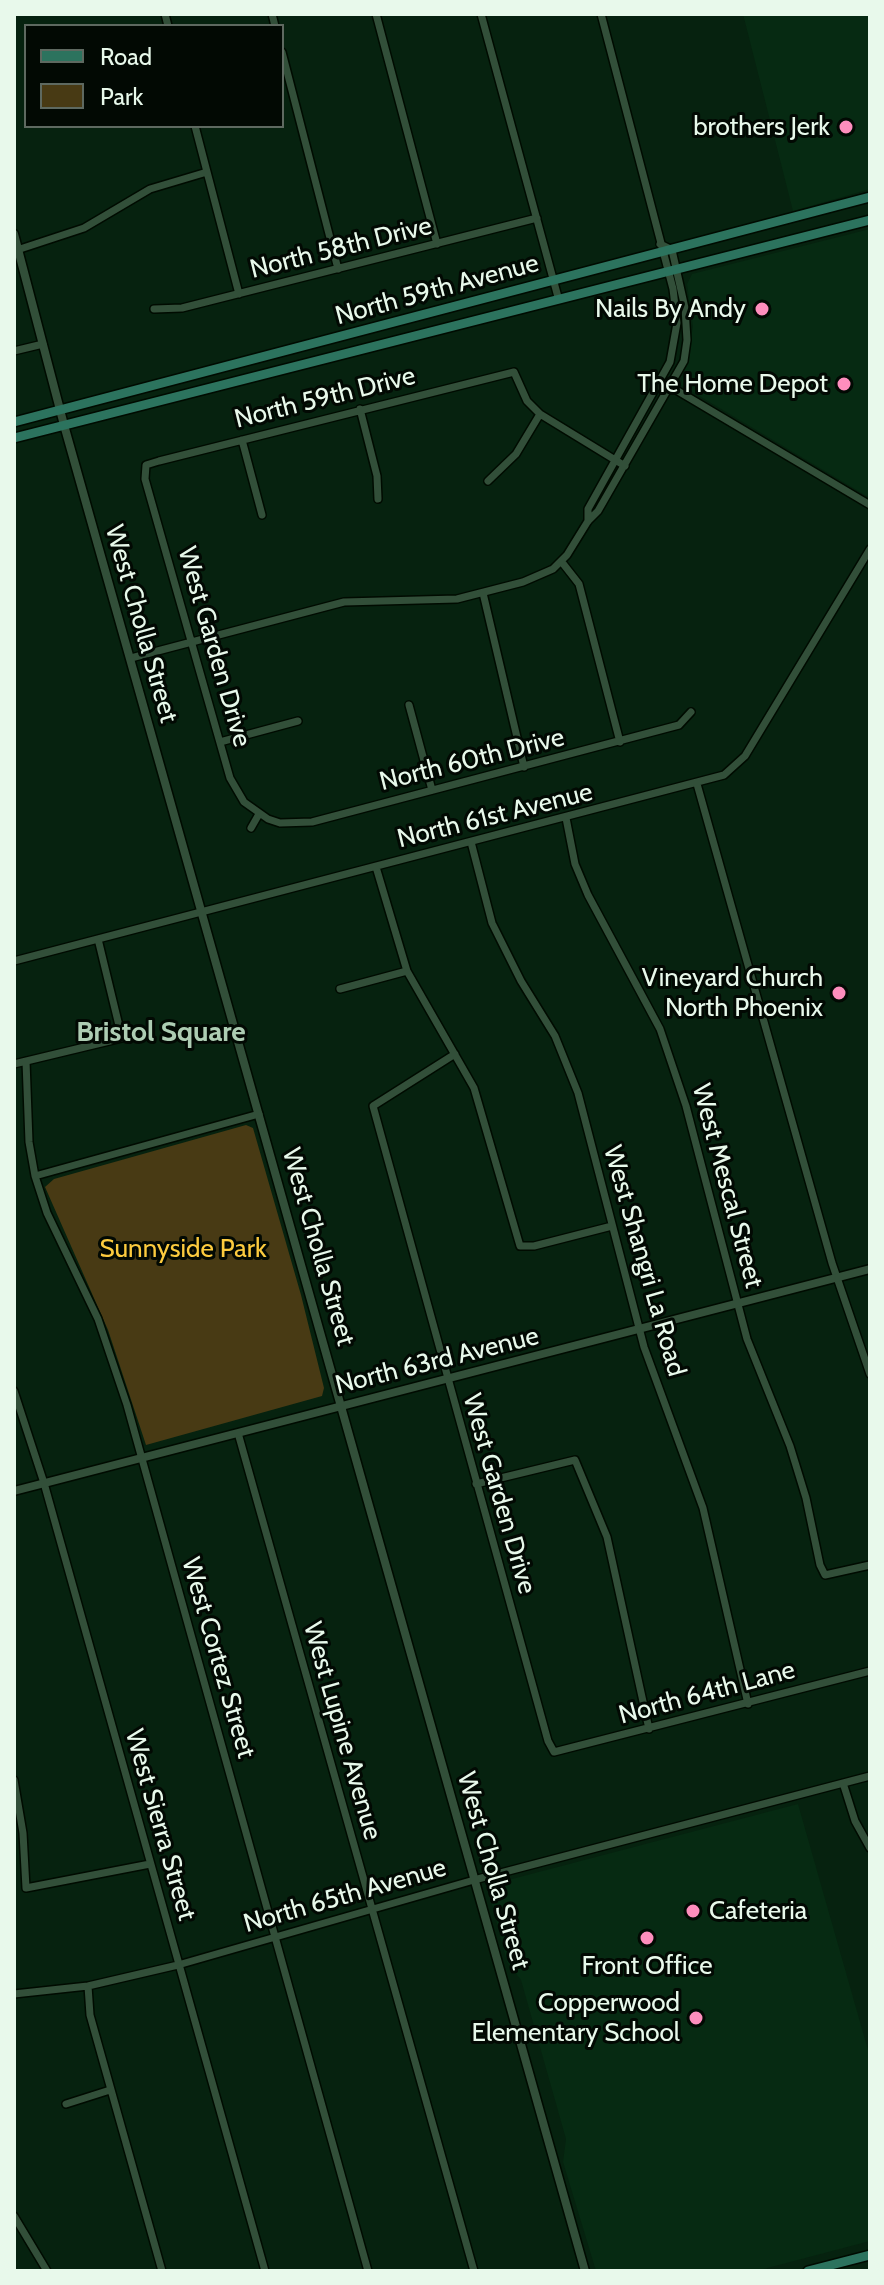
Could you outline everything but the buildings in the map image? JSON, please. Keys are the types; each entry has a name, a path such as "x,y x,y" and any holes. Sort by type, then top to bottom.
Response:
{"main road":[{"name":"North 59th Avenue","path":"14,422 870,197"},
{"name":"North 59th Avenue","path":"14,438 870,220"},
{"path":"808,2271 870,2255"}],"street":[{"path":"376,14 437,244"},
{"path":"481,14 558,297"},
{"path":"131,658 344,602 439,602 540,577 561,561 598,511 671,388 684,361 687,340 672,270 601,14"},
{"path":"284,60 338,269"},
{"path":"196,128 239,294"},
{"path":"16,250 84,228 150,189 207,172"},
{"name":"North 58th Drive","path":"154,309 182,308 537,218"},
{"name":"West Cholla Street","path":"14,234 64,425 585,2271"},
{"path":"588,521 588,509 661,381 676,343 672,270"},
{"path":"14,351 43,344"},
{"name":"North 59th Drive","path":"146,465 514,372 527,401 540,414"},
{"path":"661,381 870,505"},
{"path":"360,409 377,476 378,499"},
{"path":"488,481 516,454 540,414 625,466"},
{"path":"242,440 262,515"},
{"name":"West Garden Drive","path":"146,465 145,479 235,790 259,814"},
{"name":"North 61st Avenue","path":"14,961 724,775 745,756 870,549"},
{"path":"561,561 579,584 620,742"},
{"path":"483,593 524,767"},
{"path":"409,705 432,790"},
{"name":"North 60th Drive","path":"259,814 280,823 312,822 679,725 691,712"},
{"path":"220,742 298,721"},
{"path":"697,784 837,1278 870,1374"},
{"path":"251,828 259,814"},
{"name":"West Mescal Street","path":"566,818 575,864 588,895 660,1029 686,1106 747,1339 790,1446 825,1575 870,1565"},
{"name":"West Shangri La Road","path":"471,842 492,923 521,981 555,1036 578,1093 639,1329 703,1508 748,1704"},
{"path":"376,867 407,971 455,1054 482,1110 520,1246 534,1246 612,1226"},
{"path":"14,1064 122,1038 98,939"},
{"path":"340,989 407,971"},
{"name":"West Garden Drive","path":"455,1054 373,1106 548,1741 554,1752"},
{"name":"West Cortez Street","path":"26,1061 29,1142 35,1176 47,1213 98,1319 141,1458 368,2271"},
{"path":"35,1176 259,1114"},
{"name":"North 63rd Avenue","path":"14,1491 870,1269"},
{"name":"West Sierra Street","path":"14,1391 44,1483 265,2271"},
{"name":"West Lupine Avenue","path":"238,1433 474,2271"},
{"path":"476,1484 575,1460 607,1537 649,1729"},
{"name":"North 64th Lane","path":"554,1752 870,1671"},
{"name":"North 65th Avenue","path":"14,1994 88,1986 178,1965 474,1880 870,1776"},
{"path":"14,1780 23,1833 26,1888 150,1864"},
{"path":"843,1783 855,1821 870,1848"},
{"path":"88,1986 90,2015 162,2271"},
{"path":"66,2104 110,2090"},
{"path":"14,2216 47,2271"}],"shaded area":[{"path":"743,14 870,14 870,189 793,211"},
{"path":"870,229 870,498 681,385 693,327 687,284 692,274"},
{"name":"Copperwood Elementary School","path":"798,1804 870,2057 870,2241 756,2271 596,2271 563,2162 566,2139 521,1980 507,1962 488,1889 493,1884"}],"green space":[{"name":"Sunnyside Park","path":"246,1125 253,1128 301,1295 324,1388 322,1396 146,1445 108,1330 45,1187 54,1179"}],"place":[{"name":"brothers Jerk","path":"846,127"},
{"name":"Nails By Andy","path":"762,309"},
{"name":"The Home Depot","path":"844,384"},
{"name":"Vineyard Church North Phoenix","path":"839,993"},
{"name":"Cafeteria","path":"693,1911"},
{"name":"Front Office","path":"647,1938"},
{"name":"Copperwood Elementary School","path":"696,2018"}],"district":[{"name":"Bristol Square","path":"161,1033"}]}
